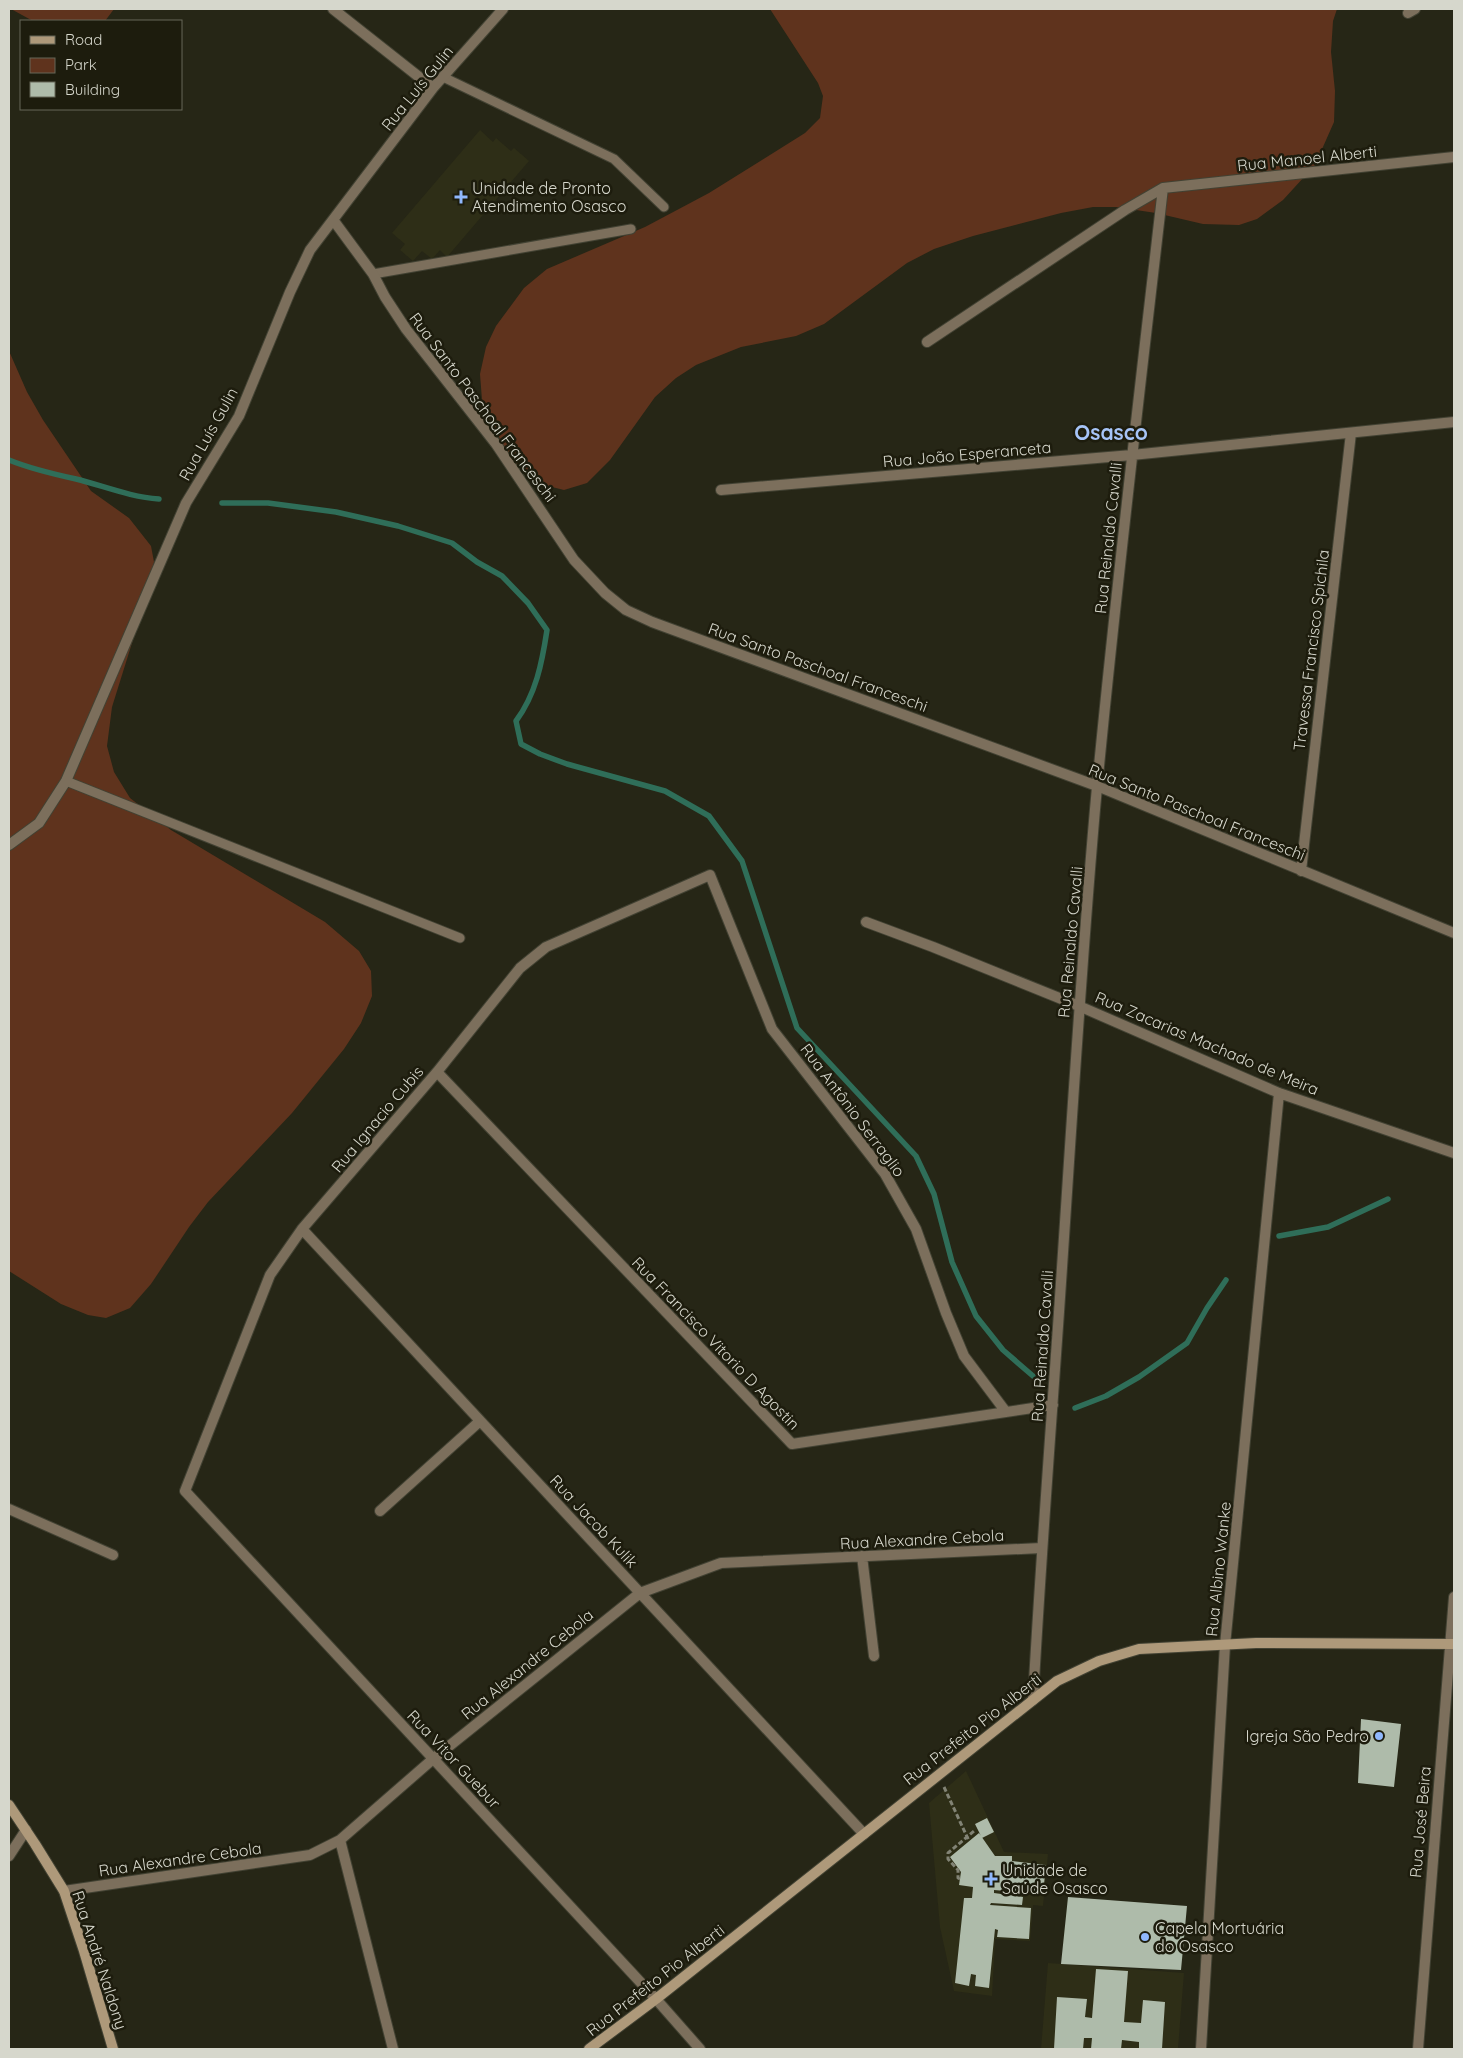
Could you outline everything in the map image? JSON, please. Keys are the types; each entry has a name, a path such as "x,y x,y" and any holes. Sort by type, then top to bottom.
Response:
{"main road":[{"name":"Rua Prefeito Pio Alberti","path":"589,2049 656,1999 1057,1681 1098,1660 1140,1650 1256,1643 1452,1644"},
{"name":"Rua André Naldony","path":"9,1805 64,1891 113,2049"}],"street":[{"path":"334,9 433,88"},
{"name":"Rua Luís Gulin","path":"9,845 38,823 66,781 186,504 239,416 290,292 310,250 334,221 433,88 503,9"},
{"name":"Rua Manoel Alberti","path":"1163,188 1454,157"},
{"path":"927,342 1125,210 1163,188"},
{"name":"Rua Reinaldo Cavalli","path":"1033,1700 1041,1548 1053,1405 1079,1006 1097,786 1132,455 1163,188"},
{"name":"Rua Santo Paschoal Franceschi","path":"334,221 373,274 406,329 496,444 574,560 605,592 626,610 661,625 1097,786 1454,933"},
{"name":"Rua João Esperanceta","path":"721,490 1132,455 1454,422"},
{"name":"Travessa Francisco Spichila","path":"1301,871 1352,433"},
{"name":"Rua Ignacio Cubis","path":"185,1491 270,1275 302,1229 437,1072 520,968 546,947 710,875"},
{"name":"Rua Antônio Serraglio","path":"710,875 772,1029 885,1174 916,1229 946,1313 964,1356 1006,1412"},
{"name":"Rua Zacarias Machado de Meira","path":"866,922 1079,1006 1279,1093 1454,1153"},
{"name":"Rua Francisco Vitorio D Agostin","path":"437,1072 792,1444 1053,1405"},
{"name":"Rua Albino Wanke","path":"1201,2049 1225,1645 1279,1093"},
{"name":"Rua Jacob Kulik","path":"302,1229 864,1834"},
{"path":"380,1511 480,1421"},
{"name":"Rua Vitor Guebur","path":"185,1491 656,1999 700,2049"},
{"path":"9,1509 113,1555"},
{"name":"Rua Alexandre Cebola","path":"64,1891 310,1855 340,1840 433,1759 640,1593 720,1563 1041,1548"},
{"path":"862,1556 874,1656"},
{"name":"Rua José Beira","path":"1418,2049 1452,1644 1454,1597"},
{"path":"9,1856 26,1830"},
{"path":"340,1840 393,2049"}],"lane":[{"path":"443,77 614,159 664,208"},
{"path":"373,274 631,229"},
{"path":"66,781 460,938"}],"path":[{"path":"937,1776 946,1789 968,1839"},
{"path":"960,1879 958,1878 958,1870 948,1856 948,1853 968,1839 974,1831"}],"shaded area":[{"name":"Unidade de Pronto Atendimento Osasco","path":"480,130 493,142 496,138 511,151 514,148 529,161 447,257 440,250 432,259 422,251 413,261 400,250 405,244 392,233"},
{"name":"Unidade de Saúde Osasco","path":"966,1771 1004,1852 1048,1854 1043,1906 1033,1905 1030,1941 995,1939 992,1996 954,1991 940,1927 929,1803"},
{"path":"1048,1963 1184,1973 1178,2049 1041,2049"}],"green space":[{"path":"11,9 114,9 106,20 31,20"},
{"path":"770,9 1337,9 1333,21 1331,52 1335,91 1334,122 1315,165 1283,200 1257,219 1239,225 1203,224 1156,213 1116,207 1093,207 1061,213 973,236 934,249 907,263 824,324 796,336 741,347 696,365 676,378 655,397 610,460 587,483 564,490 544,485 520,468 505,450 482,400 480,374 486,347 496,326 524,288 547,269 645,227 709,193 805,133 820,118 823,96 818,83"},
{"path":"9,351 27,392 43,420 91,491 129,518 151,546 154,562 147,595 112,707 107,746 114,772 130,798 171,830 325,922 359,951 371,971 372,996 361,1023 344,1049 292,1113 208,1202 151,1284 130,1308 106,1318 88,1315 61,1304 9,1271"}],"building":[{"name":"Igreja São Pedro","path":"1361,1719 1401,1724 1394,1787 1358,1783"},
{"path":"987,1818 994,1832 982,1838 975,1824"},
{"path":"979,1833 995,1856 1012,1856 1012,1861 1046,1865 1043,1894 994,1890 994,1893 1023,1897 1022,1905 991,1903 990,1905 1031,1908 1029,1939 997,1937 998,1930 995,1929 989,1988 975,1986 976,1975 971,1974 969,1986 955,1983 964,1898 972,1898 973,1887 959,1885 961,1872 950,1857"},
{"name":"Capela Mortuária do Osasco","path":"1068,1897 1187,1906 1181,1970 1061,1964"},
{"path":"1096,1969 1128,1971 1124,2022 1141,2023 1143,2000 1165,2002 1162,2049 1139,2049 1139,2042 1122,2040 1121,2049 1091,2049 1092,2038 1084,2038 1083,2049 1054,2049 1057,1997 1087,1999 1085,2017 1092,2018"}],"waterway":[{"path":"9,460 34,469 127,494 159,499"},
{"path":"222,503 268,503 336,512 398,526 452,543 477,562 502,576 528,603 547,630 537,678 529,700 516,721 521,744 540,754 567,764 665,791 709,816 742,861 797,1028 916,1156 934,1194 952,1262 976,1316 1003,1350 1033,1376"},
{"path":"1279,1236 1328,1227 1388,1199"},
{"path":"1075,1408 1106,1396 1139,1377 1187,1343 1226,1280"}],"place":[{"name":"Unidade de Pronto Atendimento Osasco","path":"461,197"},
{"name":"Igreja São Pedro","path":"1379,1736"},
{"name":"Unidade de Saúde Osasco","path":"991,1879"},
{"name":"Capela Mortuária do Osasco","path":"1145,1937"}],"district":[{"name":"Osasco","path":"1111,433"}]}
